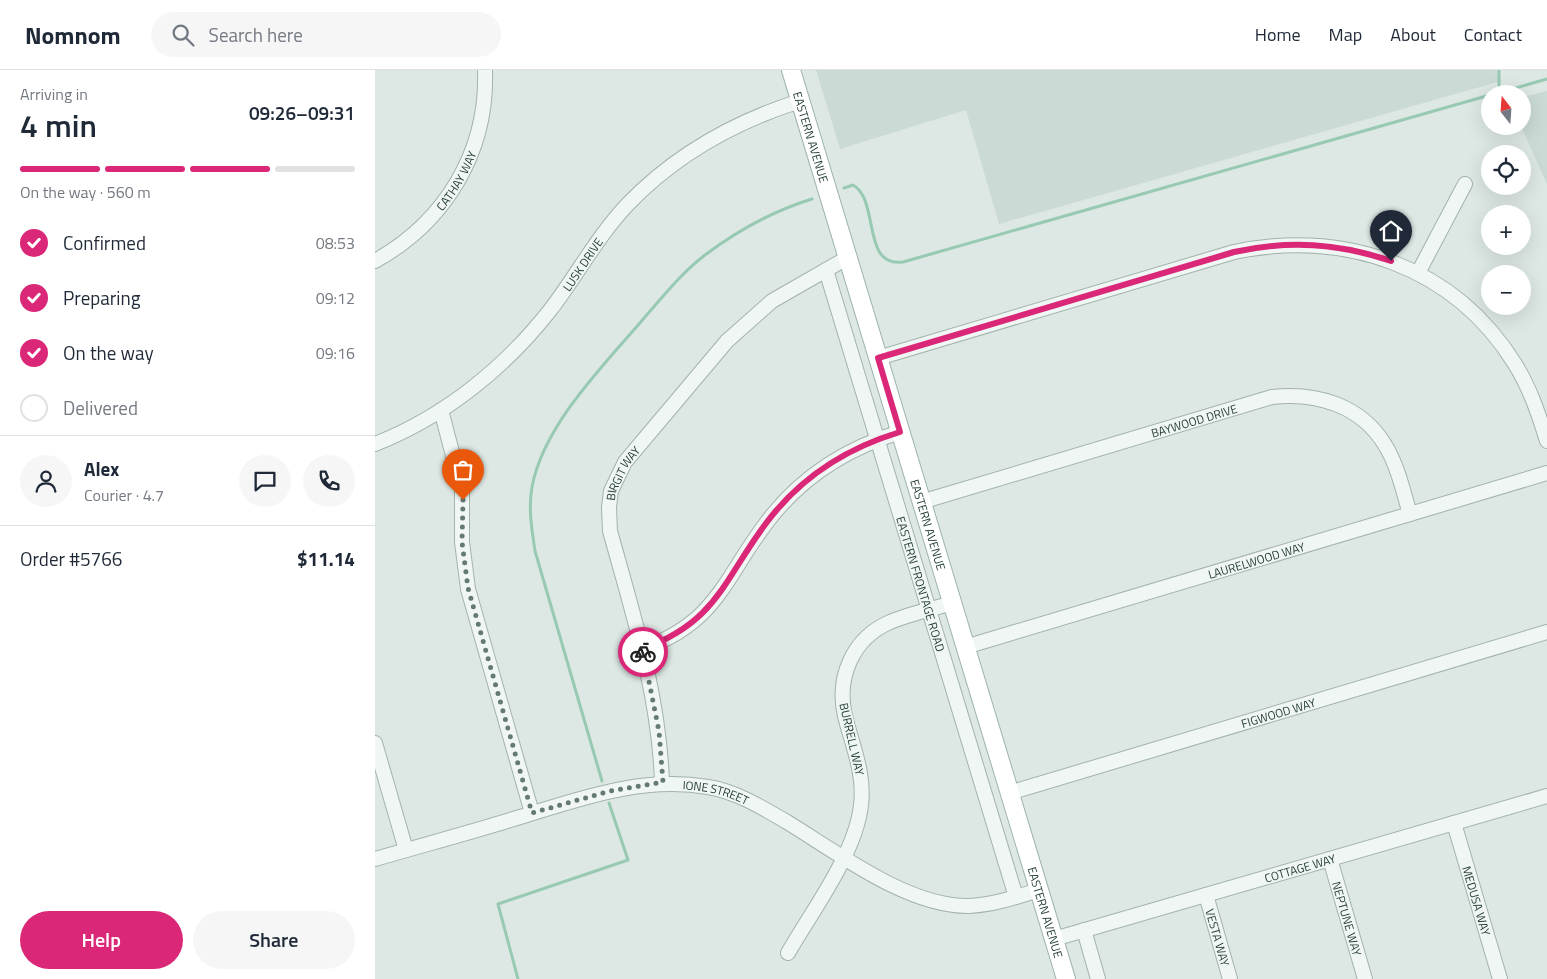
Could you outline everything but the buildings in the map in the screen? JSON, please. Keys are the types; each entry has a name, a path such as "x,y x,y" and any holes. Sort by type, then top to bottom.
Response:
{"main road":[{"name":"EASTERN AVENUE","path":"791,70 1066,979"}],"street":[{"name":"CATHAY WAY","path":"375,261 408,240 424,227 451,195 471,158 481,125 485,100 485,70"},
{"name":"LUSK DRIVE","path":"375,444 441,410 488,375 531,333 564,291 609,225 655,178 709,140 744,121 800,101"},
{"path":"1418,273 1465,184"},
{"path":"878,358 1234,252 1260,246 1287,244 1340,247 1391,261 1418,273 1463,304 1500,343 1528,388 1547,442"},
{"name":"BIRGIT WAY","path":"663,782 659,731 643,649 609,523 611,491 625,462 738,330 772,301 847,258"},
{"name":"EASTERN FRONTAGE ROAD","path":"826,270 1016,897"},
{"name":"BAYWOOD DRIVE","path":"921,502 1272,398 1291,395 1327,400 1345,407 1374,430 1385,445 1393,461 1410,514"},
{"path":"441,410 462,490 462,542 468,588 532,813"},
{"path":"643,649 670,638 695,622 709,608 767,521 794,490 834,460 877,440 900,432"},
{"name":"LAURELWOOD WAY","path":"965,646 1547,473"},
{"name":"BURRELL WAY","path":"788,953 844,856 858,822 862,786 858,759 842,698 847,666 859,646 876,629 891,622 952,603"},
{"name":"FIGWOOD WAY","path":"1009,793 1547,632"},
{"path":"375,743 406,850"},
{"name":"IONE STREET","path":"375,859 610,791 663,782 710,787 741,798 779,817 893,886 929,901 968,906 998,902 1039,890"},
{"name":"COTTAGE WAY","path":"1054,939 1547,796"},
{"name":"MEDUSA WAY","path":"1454,823 1500,979"},
{"name":"NEPTUNE WAY","path":"1330,859 1365,979"},
{"name":"VESTA WAY","path":"1205,895 1229,979"},
{"path":"1084,930 1099,979"}],"shaded area":[{"path":"816,70 1497,70 1501,81 1481,85 1481,87 999,224 966,110 840,149"},
{"path":"1547,91 1547,184 1525,135 1531,135 1531,95"}],"waterway":[{"path":"1499,70 1499,85"},
{"path":"1526,85 1547,79"},
{"path":"844,188 853,185 861,193 881,255 890,261 903,262 1481,98"},
{"path":"602,781 535,551 530,503 538,465 560,421 575,400 607,360 687,270 705,255 743,230 783,209 812,199"},
{"path":"518,979 498,904 628,860 609,803"}],"way so far":[{"path":"463,500 462,542 468,588 532,813 610,791 636,785 663,782 659,731 649,673 643,652"}],"route":[{"path":"643,652 643,649 670,638 687,628 709,608 767,521 794,490 834,460 856,448 900,432 878,358 1234,252 1260,246 1313,244 1340,247 1366,252 1391,261"}]}
